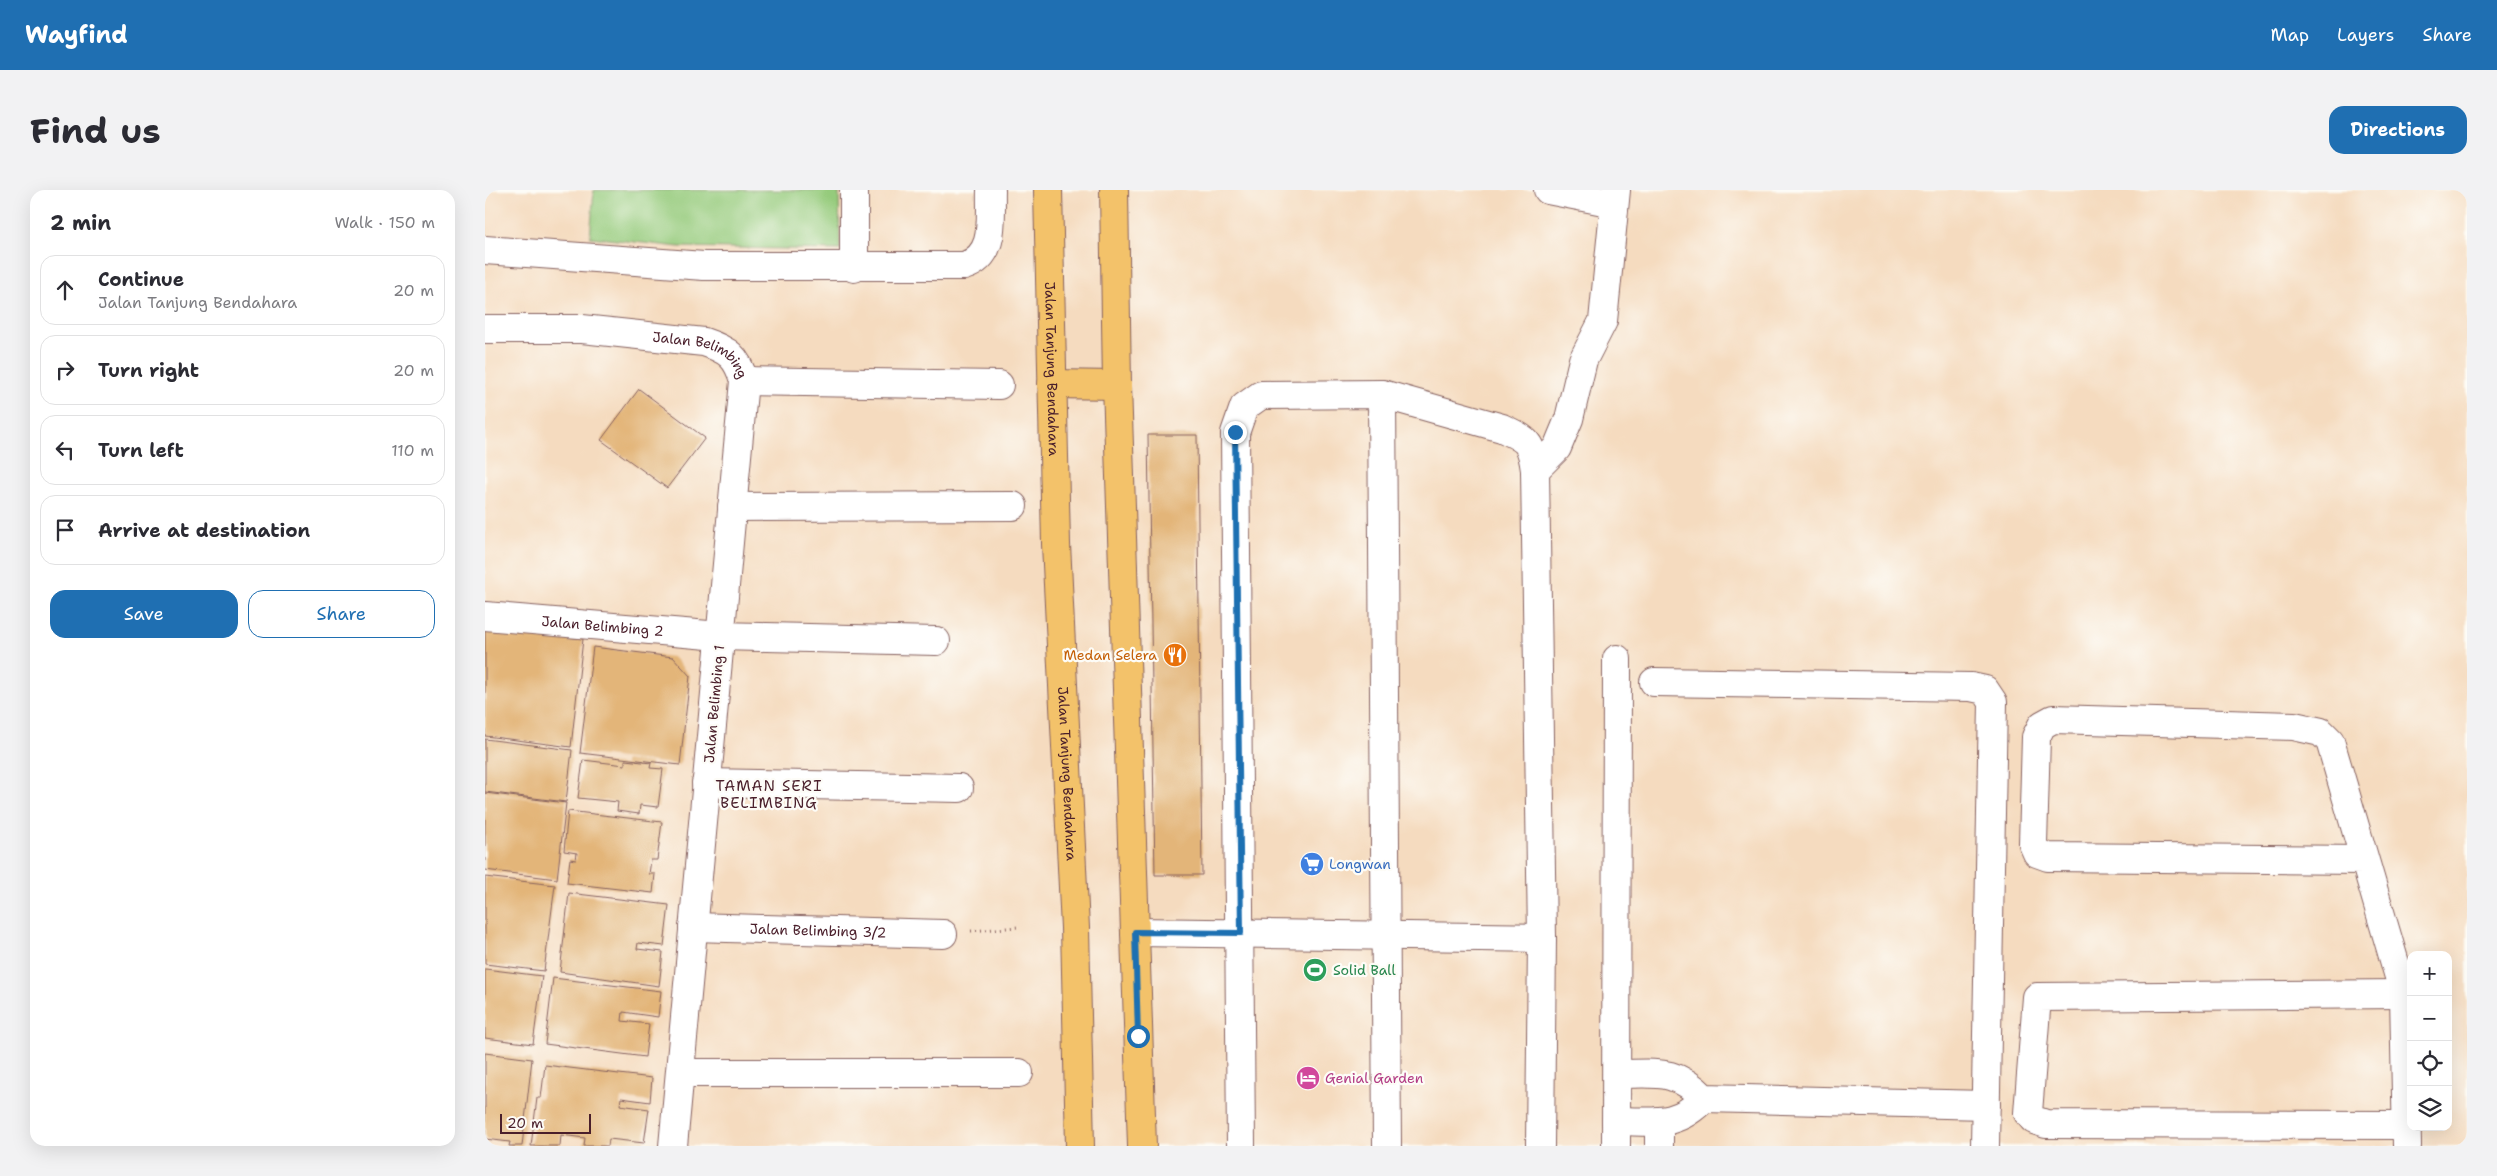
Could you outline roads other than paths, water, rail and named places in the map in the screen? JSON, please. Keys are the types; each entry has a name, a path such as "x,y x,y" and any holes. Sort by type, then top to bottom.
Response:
{"main road":[{"name":"Jalan Tanjung Bendahara","path":"1048,190 1057,564 1075,928 1080,1146"},
{"path":"1114,190 1117,385 1142,1146"},
{"path":"1052,384 1117,385"}],"street":[{"path":"854,190 854,268"},
{"path":"485,250 704,266 854,268 965,266 974,263 981,257 989,240 991,190"},
{"path":"1534,460 1557,448 1569,419 1583,360 1603,321 1615,196 1548,190"},
{"name":"Jalan Belimbing","path":"485,329 582,329 704,342 720,348 734,357 743,381 999,385"},
{"name":"Jalan Belimbing 1","path":"673,1146 743,381"},
{"path":"1382,394 1387,1146"},
{"path":"1241,1146 1241,933 1235,432 1244,407 1261,395 1382,394 1502,428 1521,437 1534,460 1541,938 1540,1146"},
{"path":"732,508 1013,506"},
{"name":"Jalan Belimbing 2","path":"485,616 720,636 936,641"},
{"path":"1617,659 1616,1133 1659,1133 1679,1118 1691,1112 1704,1098"},
{"path":"1654,682 1971,687 1985,690 1993,702 1985,1146"},
{"path":"2364,860 2048,857 2037,853 2033,844 2035,737 2042,725 2053,719 2294,726 2321,732 2330,741 2404,994 2407,1136 2045,1124 2034,1120 2029,1113 2037,997 2404,994"},
{"path":"706,783 959,788"},
{"name":"Jalan Belimbing 3/2","path":"693,927 943,934"},
{"path":"1135,932 1541,938"},
{"path":"680,1073 1019,1074"},
{"path":"1617,1074 1661,1074 1678,1077 1691,1084 1704,1098 1986,1105"}],"place":[{"name":"Medan Selera","path":"1175,655"},
{"name":"Longwan","path":"1312,864"},
{"name":"Solid Ball","path":"1315,970"},
{"name":"Genial Garden","path":"1308,1078"}],"district":[{"name":"TAMAN SERI BELIMBING","path":"769,794"}]}
